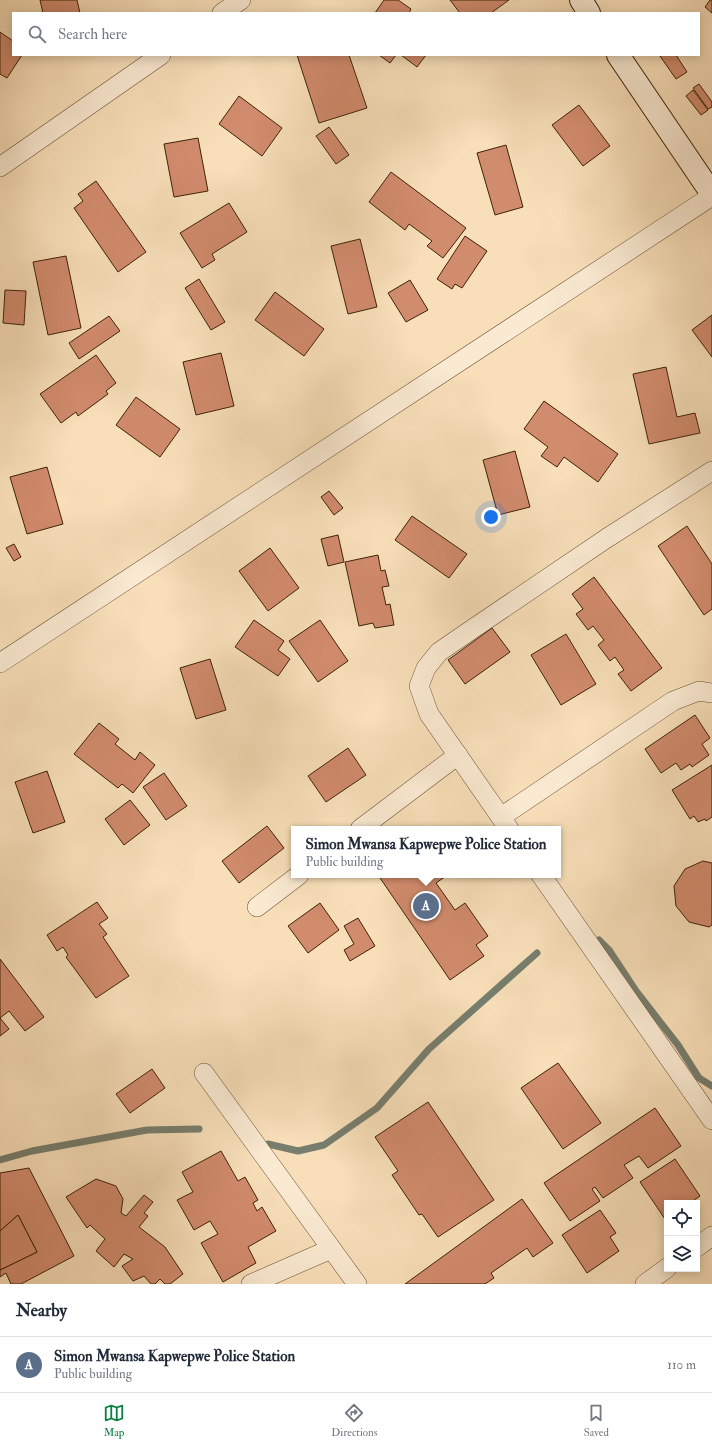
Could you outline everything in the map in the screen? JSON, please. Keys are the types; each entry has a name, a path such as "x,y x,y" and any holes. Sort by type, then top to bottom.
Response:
{"main road":[{"path":"580,0 588,12"},
{"path":"619,56 712,195"}],"street":[{"path":"223,12 241,0"},
{"path":"0,167 161,56"},
{"path":"0,663 712,195"},
{"path":"712,471 607,538 439,652 426,668 419,686 429,714 505,823 672,701 699,691 712,693"},
{"path":"364,826 458,755"},
{"path":"257,907 295,878"},
{"path":"543,878 712,1120"},
{"path":"204,1073 357,1284"},
{"path":"700,1244 712,1236"},
{"path":"251,1284 332,1249"},
{"path":"645,1284 664,1270"}],"building":[{"path":"40,0 77,0 80,12 43,12"},
{"path":"384,0 398,0 411,9 410,12 376,12"},
{"path":"450,0 509,0 492,12 459,12"},
{"path":"710,0 712,0 712,13 705,7"},
{"path":"0,32 12,40 12,56 21,56 7,78 0,74"},
{"path":"297,56 349,56 367,108 319,123"},
{"path":"380,56 395,56 390,63"},
{"path":"402,56 425,56 417,67"},
{"path":"660,56 677,56 687,72 676,79"},
{"path":"699,84 712,102 712,107 708,109 693,88"},
{"path":"693,90 708,110 701,115 686,96"},
{"path":"239,96 282,128 262,156 219,124"},
{"path":"579,105 610,146 583,166 552,125"},
{"path":"329,127 349,155 336,164 316,136"},
{"path":"198,138 208,191 174,197 164,144"},
{"path":"506,145 523,207 495,215 477,153"},
{"path":"391,172 466,228 443,258 427,246 432,241 409,224 405,230 369,202"},
{"path":"96,181 146,252 118,272 74,208 83,201 78,194"},
{"path":"229,203 247,232 212,254 215,260 202,268 180,233"},
{"path":"465,236 487,251 462,288 455,284 452,289 437,279"},
{"path":"360,239 377,307 348,314 331,246"},
{"path":"66,256 81,328 48,335 33,262"},
{"path":"199,279 225,322 211,330 185,288"},
{"path":"410,280 428,310 406,322 388,293"},
{"path":"5,290 26,291 24,325 3,323"},
{"path":"275,292 324,329 304,356 255,320"},
{"path":"712,315 712,357 692,330"},
{"path":"109,316 120,331 79,359 69,343"},
{"path":"221,353 234,406 196,415 183,362"},
{"path":"96,355 116,383 106,391 108,394 78,416 76,412 61,423 40,394"},
{"path":"666,367 677,417 695,413 700,433 649,444 633,374"},
{"path":"136,397 180,429 160,457 116,425"},
{"path":"544,401 618,454 598,482 564,457 557,467 541,456 548,447 524,429"},
{"path":"515,451 530,507 498,515 483,460"},
{"path":"47,467 63,524 27,534 10,477"},
{"path":"329,491 343,508 334,515 321,497"},
{"path":"412,516 467,554 449,578 395,540"},
{"path":"687,526 712,564 712,609 704,615 658,546"},
{"path":"338,535 344,562 328,566 321,539"},
{"path":"14,544 21,557 14,561 6,548"},
{"path":"270,548 299,588 268,611 239,571"},
{"path":"378,555 381,571 385,570 389,586 382,587 386,605 390,604 394,625 375,628 373,623 359,626 345,562"},
{"path":"594,577 662,668 631,691 618,674 624,670 615,657 610,661 598,645 604,640 593,626 588,630 576,614 583,609 572,594"},
{"path":"254,620 284,641 278,650 290,659 278,676 235,647"},
{"path":"320,620 348,661 318,682 289,641"},
{"path":"492,628 510,652 465,684 448,660"},
{"path":"566,634 596,684 561,705 531,655"},
{"path":"210,659 226,710 196,719 180,668"},
{"path":"695,715 710,738 702,744 709,755 692,767 690,764 681,770 676,763 661,773 645,749"},
{"path":"99,723 119,739 115,744 135,760 140,752 155,765 133,793 122,784 118,788 74,754"},
{"path":"348,748 366,775 326,802 308,776"},
{"path":"712,765 712,817 706,821 705,819 698,822 694,816 690,819 672,790"},
{"path":"47,771 65,822 33,833 15,782"},
{"path":"164,773 187,806 166,820 143,787"},
{"path":"130,800 150,825 124,845 105,819"},
{"path":"267,826 284,848 239,883 222,861"},
{"path":"703,861 712,863 712,925 709,927 689,922 676,906 674,886 685,869"},
{"path":"380,878 443,878 436,883 455,910 465,903 488,936 476,945 484,956 450,980"},
{"path":"97,902 108,918 99,924 107,934 103,937 129,976 96,998 66,957 68,955 63,947 57,951 47,935"},
{"path":"320,903 339,930 308,953 288,926"},
{"path":"358,918 375,946 350,961 344,950 354,944 344,926"},
{"path":"0,959 44,1017 25,1031 9,1011 0,1018"},
{"path":"0,1018 9,1029 0,1036"},
{"path":"558,1063 601,1123 563,1149 521,1088"},
{"path":"152,1069 165,1088 130,1113 116,1094"},
{"path":"428,1102 494,1200 438,1237 422,1214 419,1215 392,1175 398,1171 375,1137"},
{"path":"655,1108 681,1146 648,1168 639,1156 624,1165 633,1178 603,1198 595,1187 592,1189 600,1201 570,1221 544,1183"},
{"path":"221,1151 238,1181 245,1177 258,1200 253,1203 257,1211 262,1207 276,1231 248,1247 256,1263 223,1282 201,1243 218,1234 210,1221 194,1230 177,1200 193,1192 182,1172"},
{"path":"675,1159 700,1196 694,1200 664,1200 664,1218 640,1182"},
{"path":"29,1168 74,1256 21,1284 11,1284 6,1273 0,1277 0,1270 37,1252 18,1215 0,1231 0,1173"},
{"path":"96,1179 116,1186 123,1199 121,1213 126,1216 144,1195 153,1202 144,1213 148,1216 139,1227 165,1247 183,1274 170,1284 165,1284 160,1279 155,1284 151,1284 144,1276 133,1281 122,1266 133,1259 124,1254 114,1267 96,1251 105,1239 90,1225 87,1228 66,1197"},
{"path":"522,1199 553,1243 533,1257 527,1248 491,1273 494,1278 485,1284 405,1284"},
{"path":"600,1210 616,1233 610,1237 619,1251 587,1273 562,1235"},
{"path":"18,1215 37,1252 0,1270 0,1231"}],"waterway":[{"path":"599,940 609,950 636,991 678,1045 699,1078 712,1086"},
{"path":"268,1144 298,1151 324,1145 377,1108 429,1049 537,953"},
{"path":"0,1160 32,1151 147,1130 199,1129"}],"place":[{"name":"Simon Mwansa Kapwepwe Police Station","path":"426,906"}]}
